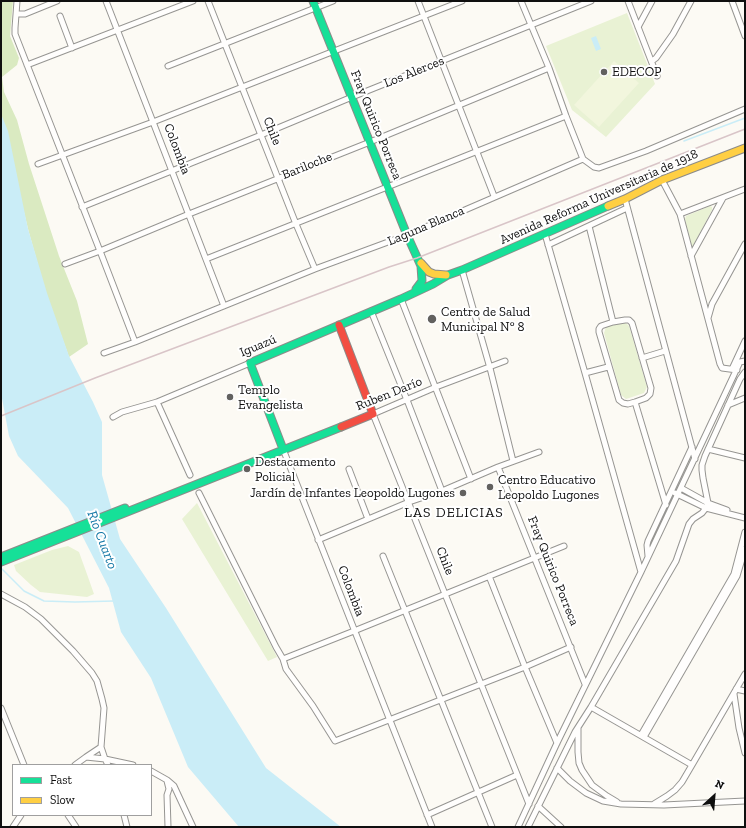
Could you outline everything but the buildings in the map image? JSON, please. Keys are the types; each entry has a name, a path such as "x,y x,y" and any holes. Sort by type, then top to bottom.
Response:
{"main road":[{"name":"Fray Quirico Porreca","path":"315,4 417,258 427,278 436,280 435,282 448,275"},
{"name":"Avenida Reforma Universitaria de 1918","path":"462,270 625,199 662,180 745,148"},
{"path":"427,278 448,275 462,270"},
{"name":"Iguazú","path":"250,363 401,299 411,294 427,278"},
{"name":"Chile","path":"339,325 373,414"},
{"name":"Colombia","path":"250,363 283,449"},
{"name":"Ruben Darío","path":"171,492 373,414"},
{"path":"1,556 171,492"},
{"path":"1,562 171,492"}],"street":[{"path":"17,1 14,28 15,34 135,342"},
{"path":"16,14 25,14 57,1"},
{"name":"Colombia","path":"106,1 224,306"},
{"path":"27,65 193,1"},
{"name":"Chile","path":"208,1 315,269"},
{"path":"168,66 225,44 315,4 333,1"},
{"path":"418,1 494,196"},
{"path":"38,164 154,122 462,1"},
{"path":"521,1 549,68 583,159 594,167 599,168 646,151 745,109"},
{"name":"Los Alerces","path":"82,207 591,1"},
{"path":"628,1 657,76"},
{"path":"638,27 652,1"},
{"path":"652,61 656,58 673,34 691,1"},
{"path":"732,1 745,36"},
{"path":"60,16 72,48"},
{"name":"Bariloche","path":"65,264 370,142 549,68"},
{"path":"206,259 566,116"},
{"name":"Laguna Blanca","path":"104,353 135,342 315,269 407,235 494,196 583,159"},
{"path":"662,180 680,214 720,364 722,368 734,370"},
{"path":"680,214 745,189"},
{"path":"691,256 723,198"},
{"path":"625,199 665,352 695,458"},
{"path":"548,245 627,208"},
{"path":"588,226 613,322"},
{"path":"545,234 641,572"},
{"path":"708,319 712,304 745,244"},
{"path":"462,270 490,368 513,461"},
{"path":"401,299 471,479"},
{"path":"371,311 442,491"},
{"path":"629,320 632,323 651,388 650,394 646,398 628,404 619,400 608,367 599,332 601,326 613,322 629,320"},
{"path":"518,827 585,684 678,495 734,370 745,341"},
{"path":"642,358 665,352"},
{"name":"Ruben Darío","path":"373,414 505,361"},
{"path":"734,370 743,362"},
{"name":"Iguazú","path":"113,417 122,412 157,402 250,363"},
{"path":"585,373 608,367"},
{"path":"528,827 575,732 673,567 690,524 693,519 702,513 707,505 702,470 705,456 740,379 745,372"},
{"path":"728,405 745,398"},
{"path":"157,402 190,474"},
{"path":"635,402 668,515"},
{"name":"Chile","path":"373,414 529,804"},
{"path":"648,556 648,541 692,447"},
{"name":"Colombia","path":"283,449 432,827"},
{"path":"708,449 745,458"},
{"path":"318,540 409,502 442,491 498,467 539,452"},
{"name":"Fray Quirico Porreca","path":"498,467 585,684"},
{"path":"349,469 368,520"},
{"path":"681,488 707,505 745,515"},
{"path":"671,491 678,495 745,518"},
{"path":"199,493 269,634 283,659 286,669 313,706 335,741 525,667 571,647"},
{"path":"642,736 734,574 745,532"},
{"path":"283,659 564,546"},
{"path":"642,736 737,576 745,549"},
{"path":"383,556 492,827"},
{"path":"489,576 557,743"},
{"path":"1,594 25,607 41,619 73,651 92,673 100,689 104,708 101,747 108,764"},
{"path":"653,804 667,796 682,782 745,674"},
{"path":"735,692 745,691"},
{"path":"735,692 739,728 745,753"},
{"path":"591,707 692,765"},
{"path":"1,708 24,764"},
{"path":"1,721 6,725"},
{"path":"578,728 579,763 582,770 592,785 621,804"},
{"path":"739,728 745,737"},
{"path":"77,764 101,747"},
{"path":"86,758 105,759 128,764"},
{"path":"557,768 586,794 603,801 621,804 745,801"},
{"path":"152,772 174,786 193,827"},
{"path":"427,815 517,775"},
{"path":"167,780 169,789 167,795 168,827"},
{"path":"538,806 561,827"},
{"path":"13,827 20,816"},
{"path":"69,816 76,827"},
{"path":"124,816 127,827"}],"green space":[{"path":"1,1 13,1 10,36 19,58 17,65 2,77 4,92 17,120 29,164 59,256 77,301 88,344 69,357 46,294 28,229 1,115"},
{"name":"EDECOP","path":"627,13 655,84 606,137 572,110 546,46"},
{"path":"614,61 639,83 599,127 574,105"},
{"path":"710,206 712,207 712,210 692,248 685,219 686,216"},
{"path":"625,322 629,326 647,387 644,393 626,399 621,395 604,333 606,327"},
{"path":"197,503 277,657 268,661 182,519"},
{"path":"68,546 79,552 94,594 87,597 40,592 16,571 14,565 52,550"}],"water":[{"path":"596,36 601,49 596,51 591,38"},
{"name":"Río Cuarto","path":"1,114 8,131 28,229 47,293 69,356 102,422 102,475 120,539 166,608 266,768 341,827 239,827 188,767 151,678 121,632 109,588 68,508 18,456 9,436 1,393"}],"waterway":[{"path":"684,141 745,118"},
{"path":"1,568 24,591 44,601 114,601"}],"railway":[{"path":"1,416 95,378 389,267 417,258 745,129"}],"traffic: fast":[{"path":"313,1 407,235 421,266 422,281 416,289"},
{"path":"283,449 250,363 401,299 448,275 608,206"},
{"path":"1,562 341,427"},
{"path":"1,557 125,508"}],"traffic: slow":[{"path":"608,206 662,180 745,148"},
{"path":"421,263 429,272 446,275"}],"traffic: jam":[{"path":"339,325 373,414 341,427"}],"place":[{"name":"EDECOP","path":"604,72"},
{"name":"Centro de Salud Municipal Nº 8","path":"432,319"},
{"name":"Templo Evangelista","path":"230,397"},
{"name":"Destacamento Policial","path":"247,469"},
{"name":"Centro Educativo Leopoldo Lugones","path":"490,487"},
{"name":"Jardín de Infantes Leopoldo Lugones","path":"463,493"}],"district":[{"name":"LAS DELICIAS","path":"454,513"}]}
